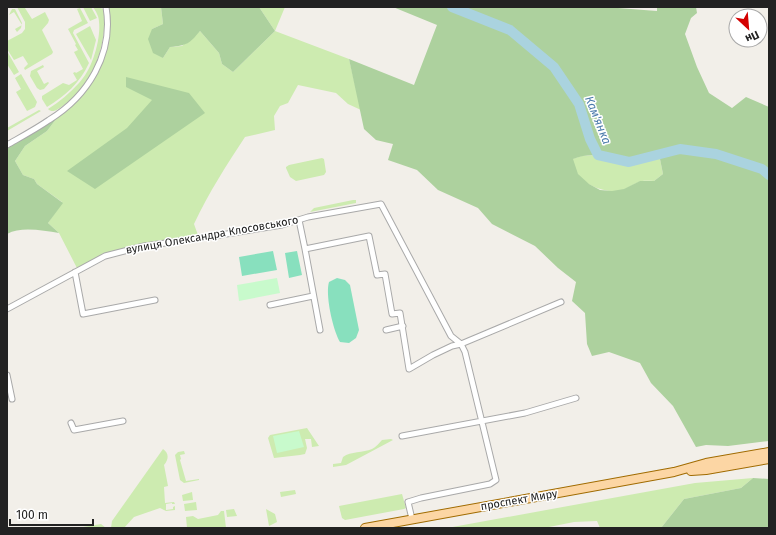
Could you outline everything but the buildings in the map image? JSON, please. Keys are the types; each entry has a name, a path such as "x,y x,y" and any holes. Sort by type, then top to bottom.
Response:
{"main road":[{"name":"проспект Миру","path":"706,467 769,452"},
{"name":"проспект Миру","path":"365,528 674,472 769,459"}],"street":[{"path":"7,145 51,120 74,102 87,86 99,65 105,46 108,29 106,7"},
{"name":"вулиця Олександра Клосовського","path":"7,309 105,256 144,246 282,225 308,217 382,204 451,336 461,344"},
{"path":"299,220 320,330"},
{"path":"304,249 369,236 377,275 385,274 392,314 400,313 409,369 439,352 561,302"},
{"path":"75,272 83,314 155,300"},
{"path":"270,305 313,296"},
{"path":"386,330 403,326"},
{"path":"412,519 408,502 490,484 496,480 465,352 461,344"},
{"path":"7,375 12,399"},
{"path":"402,436 526,413 576,398"},
{"path":"71,423 74,430 123,421"}],"green space":[{"path":"17,7 25,8 32,19 45,12 49,20 42,30 53,52 25,70 24,68 28,64 23,56 14,60 7,49 7,41 22,33 25,29 25,22"},
{"path":"83,7 91,7 97,18 90,21"},
{"path":"93,7 103,9 104,30 100,52 92,72 80,90 64,105 52,111 48,109 79,83 92,63 99,37 98,18"},
{"path":"106,7 161,7 163,24 152,29 163,58 170,47 182,46 200,31 219,53 222,64 233,72 275,31 349,59 361,110 348,104 336,93 298,85 288,103 280,106 274,116 275,130 245,137 231,158 194,224 199,238 144,246 105,256 78,270 59,233 48,223 62,202 37,184 34,179 23,175 15,161 25,146 47,131 63,110 74,101 103,56"},
{"path":"161,7 259,7 275,31 233,72 222,64 219,53 200,31 188,43 170,47 163,58 153,53 148,39 152,29 163,24"},
{"path":"259,7 285,7 275,31"},
{"path":"393,7 605,7 657,11 657,7 696,7 697,13 691,18 685,34 697,67 709,93 732,108 746,97 769,107 769,441 728,446 706,445 696,447 673,406 651,383 640,363 609,352 592,356 587,344 585,313 572,301 576,282 558,268 535,246 492,224 478,208 438,190 417,170 388,160 393,144 376,140 364,129 349,59 414,85 437,25","holes":["659,154 663,174 654,181 640,181 624,189 612,191 600,190 589,184 578,174 573,159 581,156 595,155 620,160 635,161"]},
{"path":"80,8 88,23 74,30 73,33 89,63 77,83 47,107 42,99 42,96 63,83 69,85 77,80 73,73 83,69 74,52 78,50 68,29 82,21 77,9"},
{"path":"12,9 15,9 22,25 14,12 9,15"},
{"path":"22,25 21,28 17,32 15,29"},
{"path":"90,26 96,40 91,60 76,34"},
{"path":"7,51 19,72 14,75 7,64"},
{"path":"43,65 44,67 37,71 44,84 49,83 44,89 40,90 37,88 30,76 31,71"},
{"path":"21,74 37,102 35,107 27,111 16,92 21,89 15,78"},
{"path":"126,77 189,93 205,113 95,189 67,171 127,128 152,100 126,87"},
{"path":"39,110 41,111 7,131 7,128"},
{"path":"63,110 47,131 25,146 15,161 23,175 34,179 37,184 63,203 48,223 59,233 39,230 19,230 7,234 7,145"},
{"path":"659,154 663,174 654,181 641,181 619,191 606,190 592,186 586,182 577,173 572,159 582,156 598,155 629,162"},
{"path":"322,158 324,159 326,172 324,175 296,181 290,177 286,168 289,165"},
{"path":"356,200 356,203 310,212 314,208"},
{"path":"273,251 277,270 242,276 239,257"},
{"path":"297,251 302,275 289,278 285,253"},
{"path":"277,278 280,293 239,301 237,285"},
{"path":"337,278 345,280 350,285 359,330 356,338 349,343 340,342 337,337 330,312 328,295 329,282"},
{"path":"307,428 319,446 312,447 311,439 305,439 307,448 305,454 274,458 268,438 270,435"},
{"path":"299,431 304,447 277,453 273,436"},
{"path":"382,440 393,440 346,465 333,467 333,464 341,463 343,457 346,455 372,449"},
{"path":"163,449 168,456 164,465 168,486 164,487 165,503 174,502 175,504 166,504 166,510 173,509 175,506 175,510 166,511 160,508 134,517 124,528 111,528 112,521"},
{"path":"184,451 185,454 180,455 180,460 186,481 199,480 184,483 180,480 175,455 178,452"},
{"path":"753,478 741,488 684,499 661,528 600,528 597,521 574,522 544,528 447,528 695,483"},
{"path":"753,478 769,479 769,528 661,528 684,499 741,488"},
{"path":"295,490 296,494 281,497 280,492"},
{"path":"192,492 193,500 183,501 182,495"},
{"path":"402,494 406,508 404,509 345,520 342,518 339,506"},
{"path":"196,502 197,510 185,511 184,504"},
{"path":"234,509 237,516 227,517 226,510"},
{"path":"266,509 275,514 277,522 269,526"},
{"path":"221,511 224,511 226,528 187,528 186,517 193,516 198,519 218,515"},
{"path":"101,524 106,528 77,528"}],"waterway":[{"name":"Кам'янка","path":"452,7 510,30 554,67 579,104 590,139 598,155 629,162 680,149 716,154 762,169 769,175"}]}
